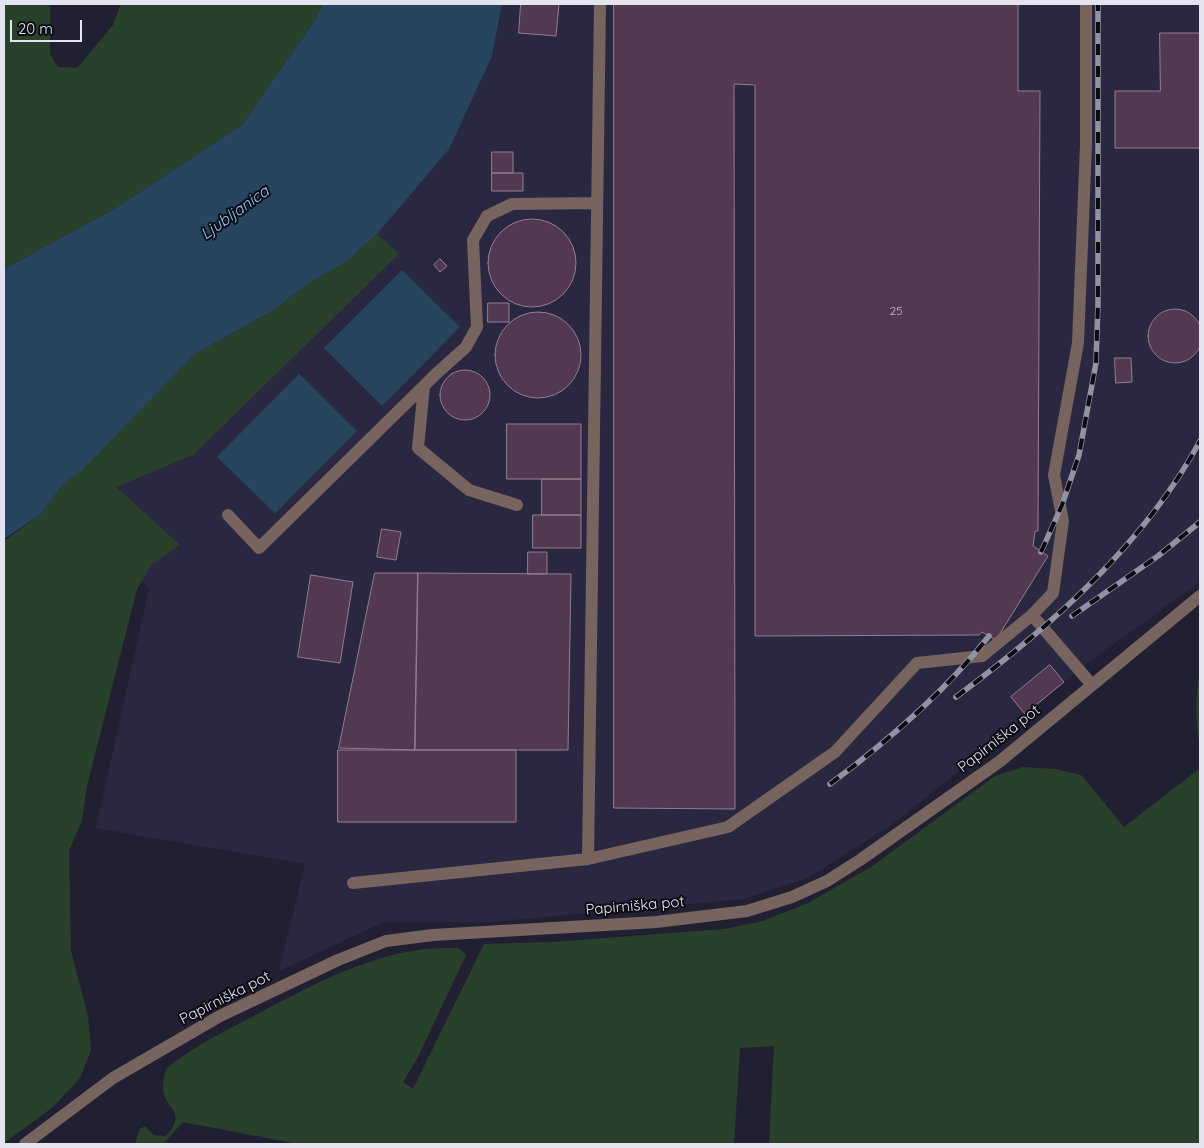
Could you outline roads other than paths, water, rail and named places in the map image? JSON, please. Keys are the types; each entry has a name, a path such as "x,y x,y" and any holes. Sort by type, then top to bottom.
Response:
{"street":[{"path":"588,859 600,4"},
{"path":"353,883 588,859 728,827 835,752 917,663 982,656 1032,615 1053,593 1064,521 1054,475 1078,343 1086,145 1086,4"},
{"path":"228,515 259,548 466,347 477,327 473,240 487,216 512,204 597,203"},
{"path":"424,386 418,448 469,490 517,505"},
{"name":"Papirniška pot","path":"25,1144 39,1140 113,1078 220,1016 338,960 386,941 433,935 656,922 747,911 792,897 827,881 860,860 999,762 1200,596"},
{"path":"1032,615 1092,685"}],"water":[{"name":"Ljubljanica","path":"323,4 502,4 492,56 449,149 377,234 347,261 309,283 272,311 195,354 81,471 63,484 41,514 4,539 4,269 114,209 242,125 315,20"},
{"path":"402,270 460,327 382,406 324,348"},
{"path":"299,374 357,431 275,513 217,457"}],"railway":[{"path":"1041,552 1062,505 1079,455 1096,363 1098,303 1098,4"},
{"path":"956,697 1026,642 1092,582 1151,515 1177,479 1200,441"},
{"path":"1072,616 1158,556 1200,522"},
{"path":"830,784 873,751 934,697 989,636"}]}
